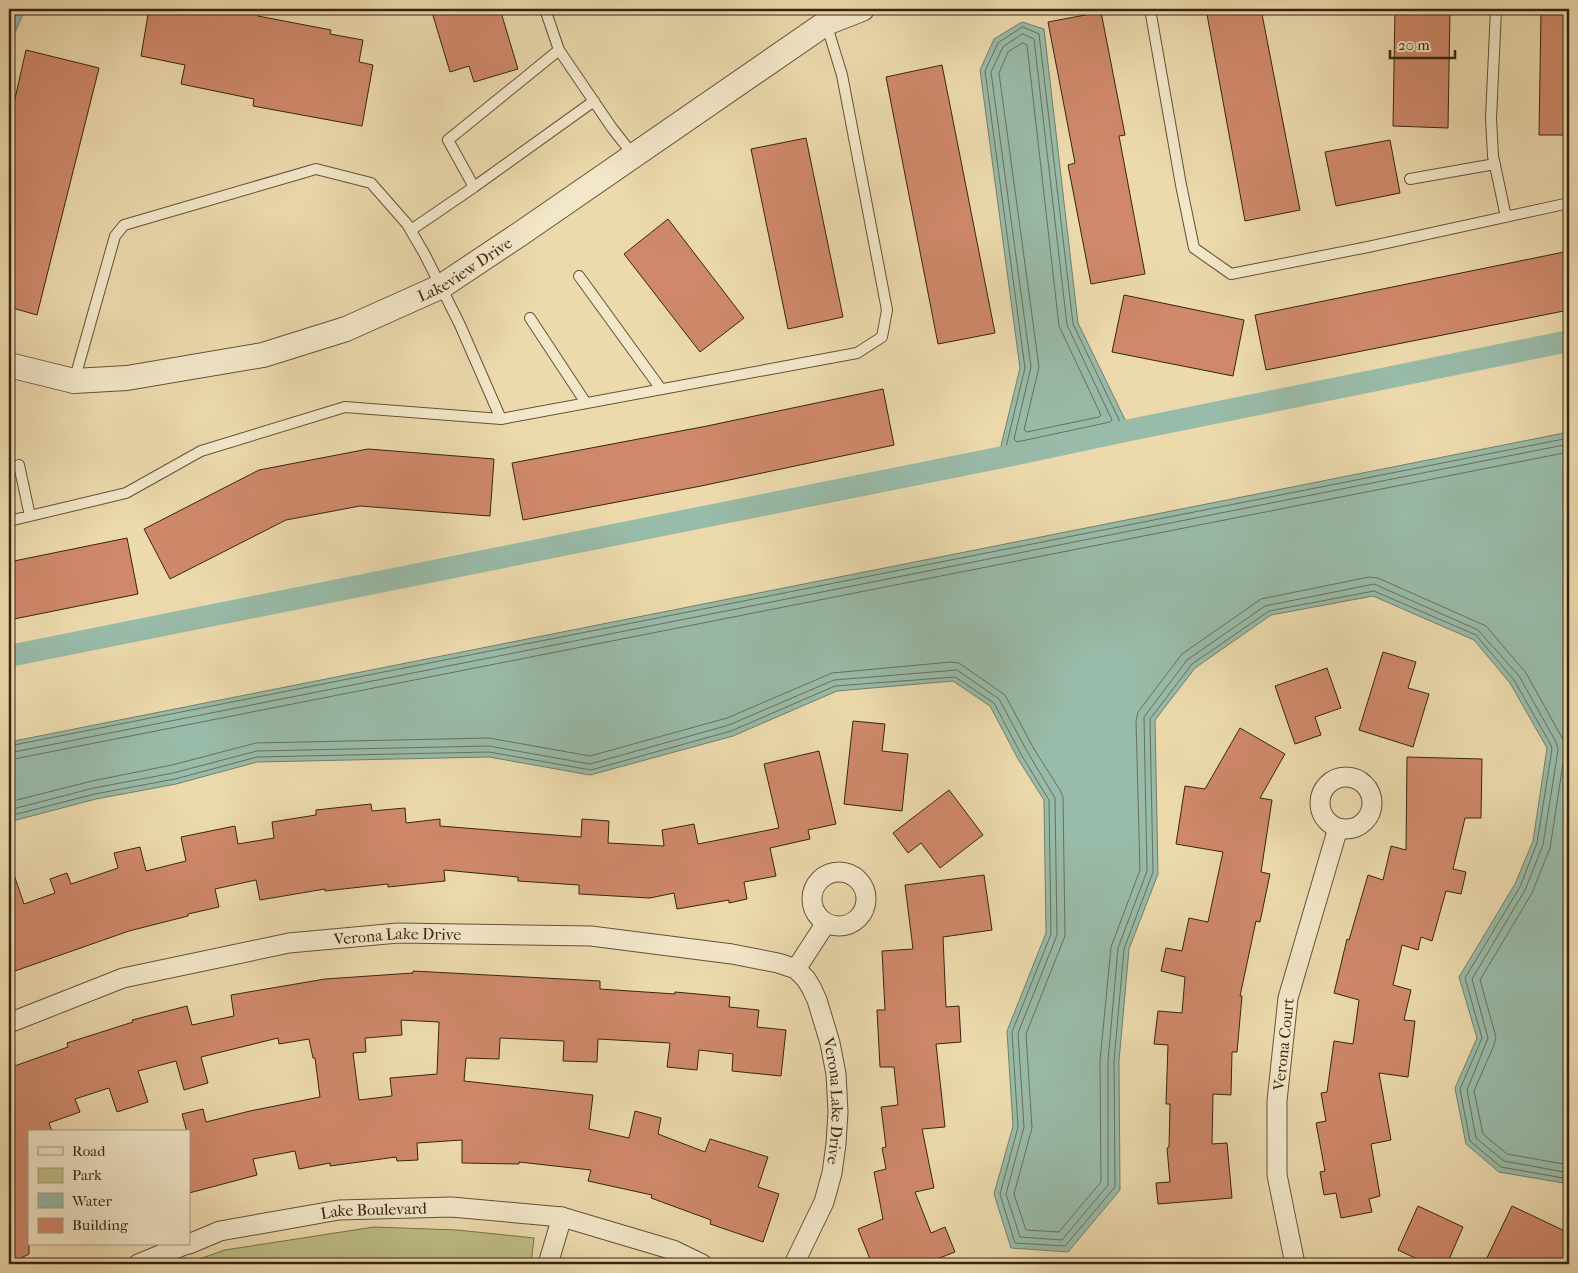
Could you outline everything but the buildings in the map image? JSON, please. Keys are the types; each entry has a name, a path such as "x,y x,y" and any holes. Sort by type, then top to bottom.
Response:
{"street":[{"name":"Lakeview Drive","path":"9,365 74,381 127,378 263,355 346,329 442,286 634,156 827,16 862,9"},
{"name":"Verona Court","path":"1295,1264 1277,1175 1277,1101 1288,998 1338,828"},
{"path":"796,969 826,923"},
{"name":"Verona Lake Drive","path":"9,1023 123,978 288,943 398,933 591,936 732,954 778,963 796,969 806,979 812,989 830,1043 836,1074 838,1112 836,1144 824,1202 794,1264"},
{"name":"Lake Boulevard","path":"190,1243 220,1231 339,1210 450,1207 562,1218 673,1250 702,1264"},
{"path":"548,1264 562,1218"},
{"name":"Lake Boulevard","path":"138,1264 183,1246"}],"lane":[{"path":"545,9 559,50 612,128 634,156"},
{"path":"1150,9 1194,248 1230,274 1569,203"},
{"path":"1496,9 1491,118 1495,164 1506,216"},
{"path":"9,521 126,493 200,451 345,407 501,419 857,353 882,337 887,310 842,75 827,16"},
{"path":"474,187 448,140 559,50"},
{"path":"410,230 474,187 594,101"},
{"path":"1410,179 1495,164"},
{"path":"74,381 115,236 124,225 316,169 371,183 410,230 442,286 501,419"},
{"path":"579,276 661,389"},
{"path":"530,318 586,403"},
{"path":"19,464 30,516"}],"green space":[{"path":"374,1227 457,1230 534,1238 531,1264 185,1264 225,1250"}],"water":[{"path":"9,9 25,9 9,47"},
{"path":"1022,22 1044,29 1078,323 1130,430 998,458 1020,368 980,70 994,39"},
{"path":"1569,432 1569,1184 1499,1172 1466,1144 1455,1088 1477,1038 1459,977 1515,884 1533,841 1547,748 1510,683 1474,640 1373,596 1271,615 1195,668 1155,720 1158,874 1129,949 1119,1061 1120,1190 1068,1252 1011,1248 994,1194 1013,1126 1007,1031 1046,933 1044,800 1018,759 990,706 953,681 837,691 733,736 590,775 489,757 257,762 176,784 96,799 9,822 9,742"}],"waterway":[{"path":"9,656 998,458 1569,341"}]}
